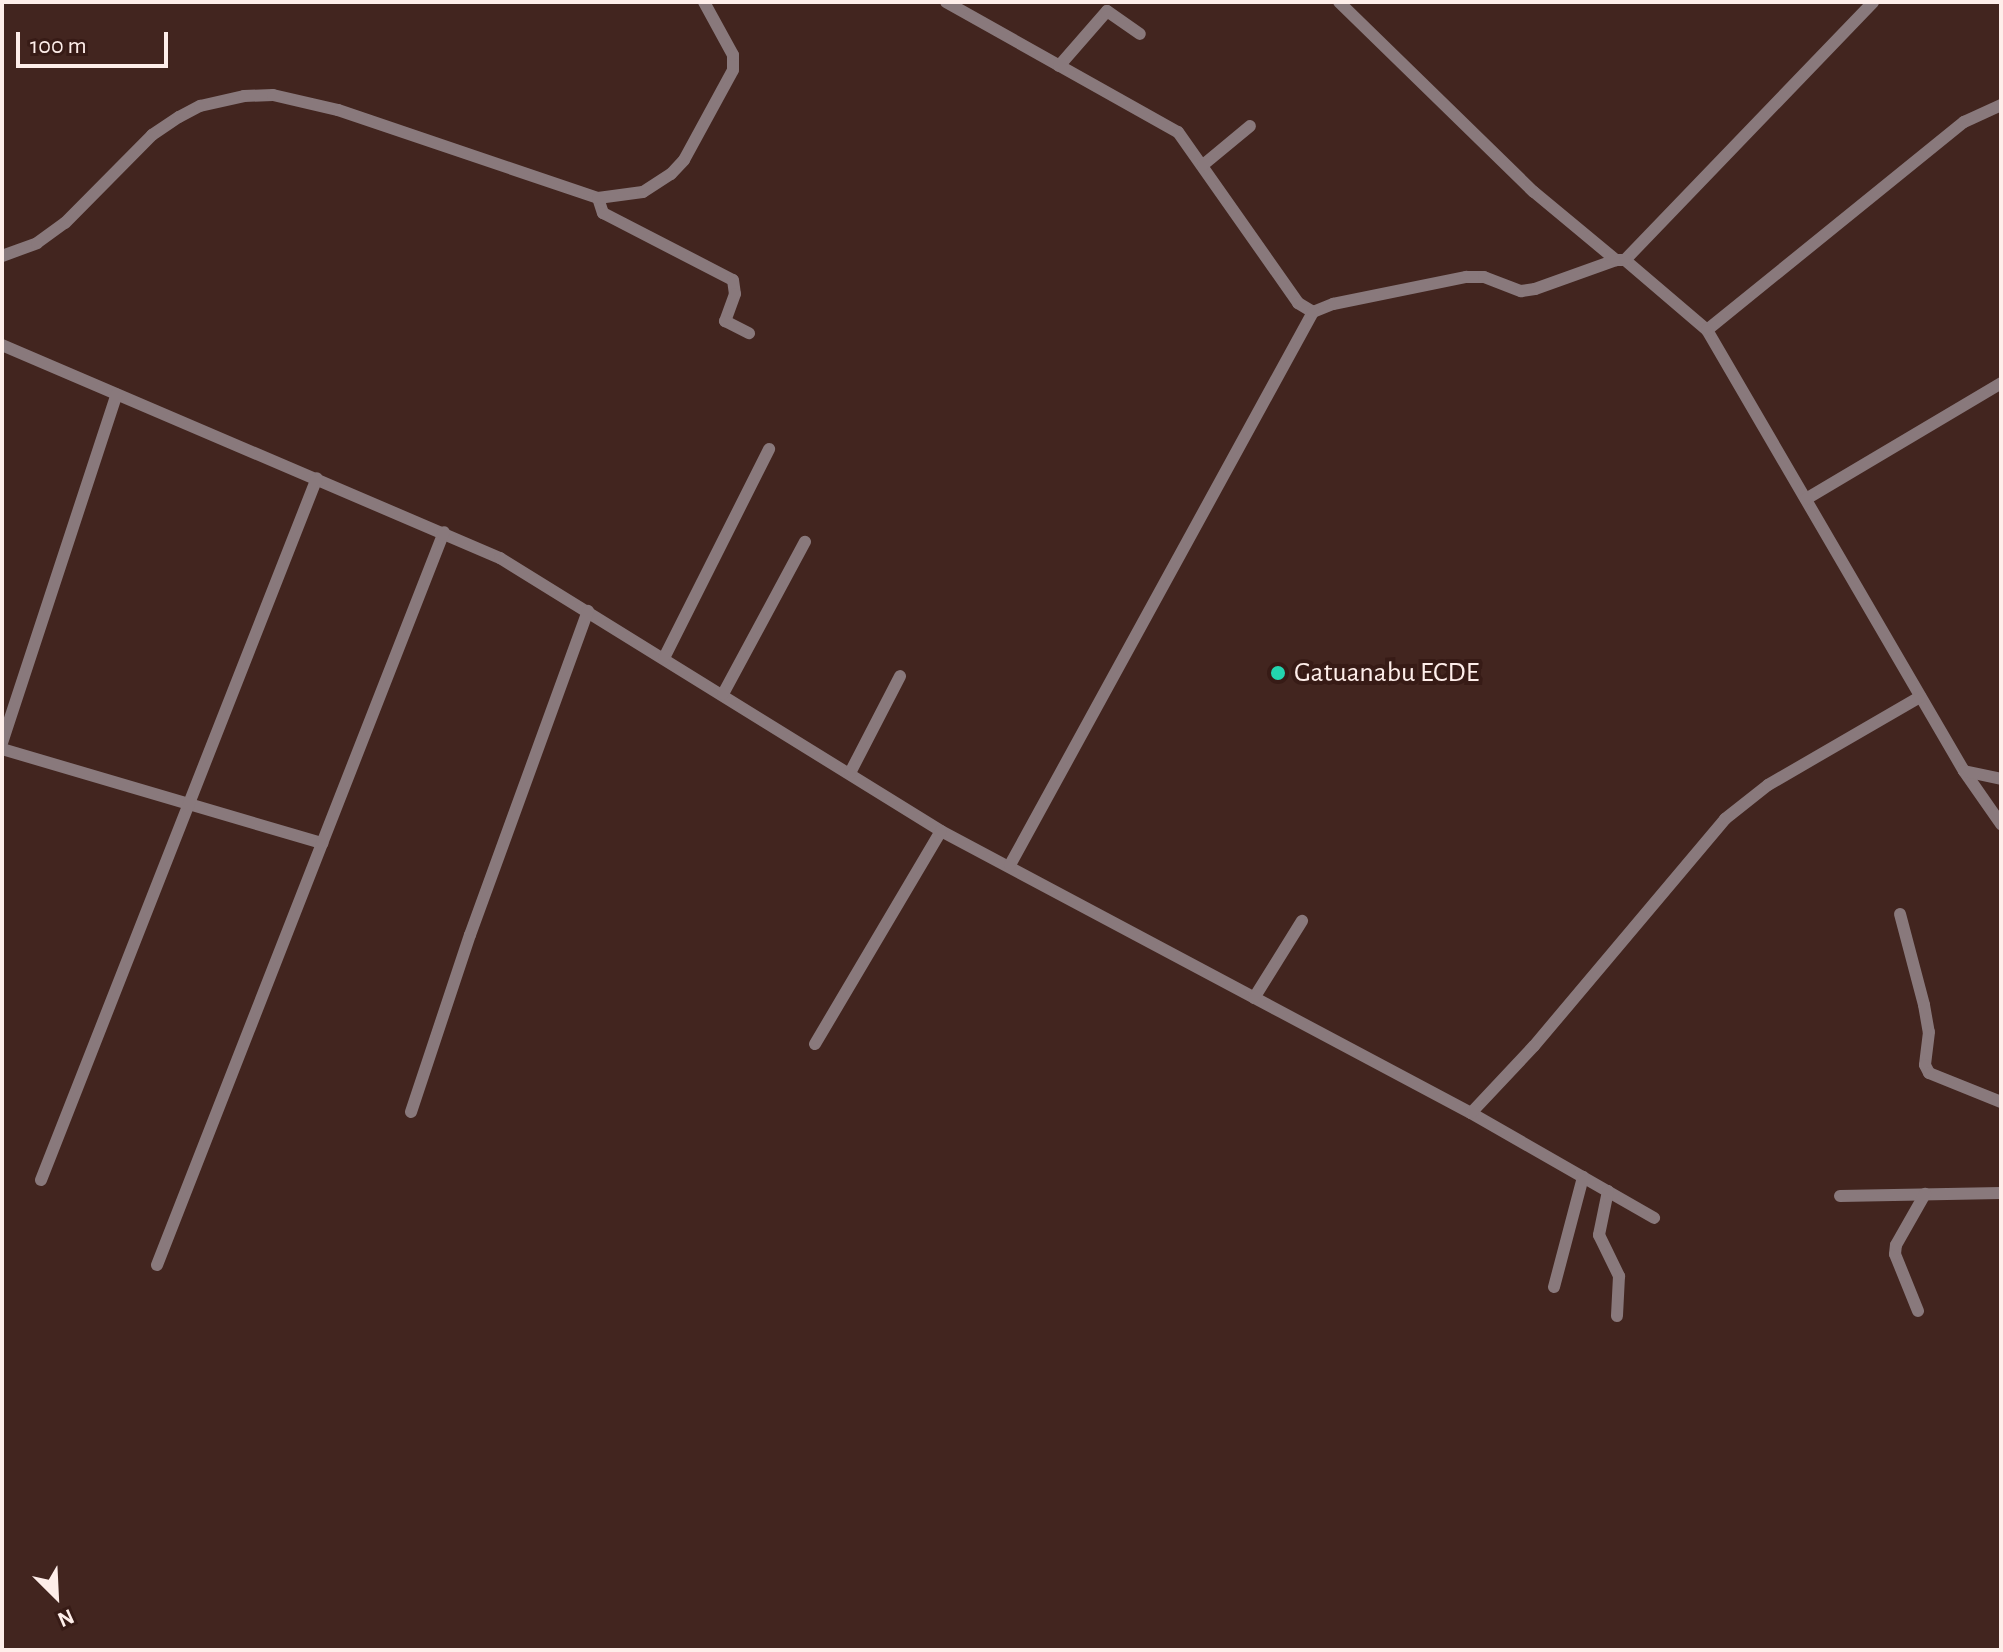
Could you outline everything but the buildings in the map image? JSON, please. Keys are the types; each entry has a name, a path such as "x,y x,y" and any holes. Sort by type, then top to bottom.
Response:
{"street":[{"path":"2,256 37,243 65,223 152,135 170,123 200,106 244,96 273,95 338,110 598,198 643,192 671,174 684,160 733,70 733,55 704,2"},
{"path":"946,2 1178,132 1298,303 1313,312"},
{"path":"1339,2 1534,192 1707,330 1964,771 2001,824"},
{"path":"1010,865 1313,312 1333,304 1466,277 1484,277 1521,291 1535,289 1621,260 1873,2"},
{"path":"1059,66 1107,11 1140,34"},
{"path":"1707,330 1964,122 2001,105"},
{"path":"1203,165 1250,126"},
{"path":"598,198 603,213 733,280 735,294 725,321 749,333"},
{"path":"2,345 500,558 941,831 1471,1113 1654,1218"},
{"path":"1806,499 2001,383"},
{"path":"2,743 117,394"},
{"path":"664,658 769,449"},
{"path":"41,1180 317,478"},
{"path":"157,1265 444,532"},
{"path":"723,694 805,542"},
{"path":"411,1112 470,935 588,611"},
{"path":"850,773 900,676"},
{"path":"1471,1113 1534,1046 1725,819 1768,785 1920,697"},
{"path":"2,749 190,807 322,843"},
{"path":"1964,771 2001,779"},
{"path":"815,1044 941,831"},
{"path":"1900,914 1929,1032 1925,1065 1929,1073 2001,1102"},
{"path":"1254,998 1302,921"},
{"path":"1554,1287 1583,1177"},
{"path":"1608,1191 1599,1235 1619,1276 1617,1316"},
{"path":"1840,1196 2001,1193"},
{"path":"1918,1311 1895,1254 1896,1245 1925,1194"}],"place":[{"name":"Gatuanabu ECDE","path":"1278,673"}]}
